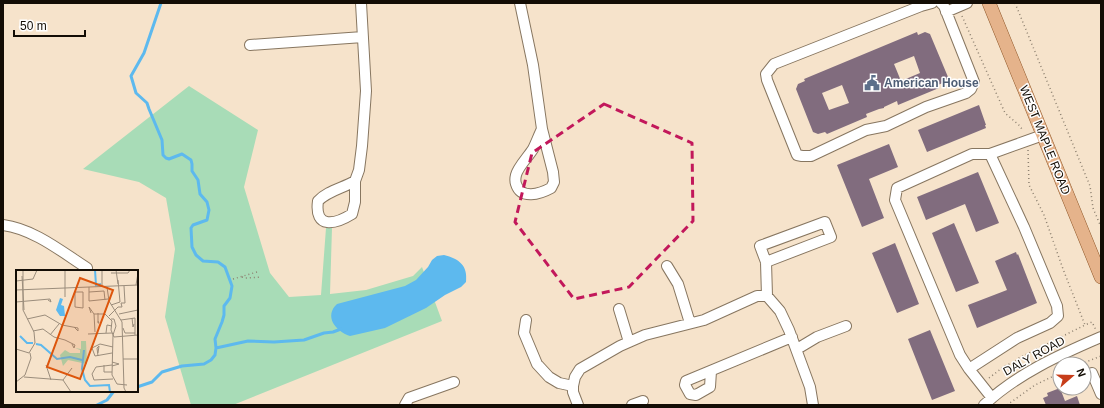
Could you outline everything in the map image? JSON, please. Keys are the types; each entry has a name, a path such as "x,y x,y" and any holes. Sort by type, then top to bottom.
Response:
{"main road":[{"name":"WEST MAPLE ROAD","path":"989,3 1101,278"}],"street":[{"path":"355,181 322,197 318,201 317,208 322,220 332,223 352,214 355,202 355,181 359,170 366,91 361,3"},
{"path":"520,3 533,65 542,129 553,172 554,182 551,188 543,192 532,195 522,193 516,185 516,173 534,148 542,129"},
{"path":"932,3 774,64 766,74 767,80 798,155 811,156 866,130 886,126 926,107 966,93 971,89 974,82 944,6 941,3"},
{"path":"946,12 963,5"},
{"path":"250,46 363,37"},
{"path":"992,398 980,384 960,355 895,200 897,188 972,154 990,154 1043,135"},
{"path":"969,369 1017,338 1050,323 1058,316 1057,306 1024,227 990,154"},
{"path":"766,262 831,237 825,222 760,246 766,262 767,296 780,310 792,337 810,387 813,405"},
{"path":"3,225 32,234 87,268"},
{"path":"667,266 678,284 690,323"},
{"path":"578,405 573,392 573,386 575,377 580,368 645,335 704,320 757,296 767,296"},
{"path":"619,309 629,342"},
{"path":"526,320 524,333 537,364 548,377 559,383 573,386"},
{"path":"797,349 817,337 846,326"},
{"path":"711,371 792,337"},
{"name":"DALY ROAD","path":"984,405 1019,378 1055,357 1101,337"},
{"path":"1092,373 1101,394"},
{"path":"405,405 409,398 454,382"},
{"path":"632,405 642,401"}],"path":[{"path":"1015,3 1087,180 1093,208 1101,227"},
{"path":"963,5 1005,113 1020,126 1027,141 1029,154 1029,185 1044,215 1062,269 1085,325"},
{"path":"232,279 257,272"},
{"path":"242,277 261,277"},
{"path":"980,384 1006,365 1013,363 1019,358 1085,325 1092,322 1093,325"},
{"path":"1007,405 1035,385 1052,377"}],"highlighted area":[{"path":"604,104 692,143 693,221 629,287 574,299 515,222 532,153"}],"green space":[{"path":"189,86 258,130 244,187 270,273 289,297 321,295 326,228 332,228 330,294 366,290 413,276 422,267 442,321 233,405 191,405 165,317 175,249 166,198 139,182 83,169"}],"water":[{"path":"444,255 458,261 464,267 466,271 466,282 461,287 445,295 426,308 385,328 350,336 340,331 333,323 331,313 337,304 405,286 416,280 437,256"}],"building":[{"name":"American House","path":"917,32 918,35 925,32 930,34 948,77 945,82 938,85 939,88 898,105 897,101 884,108 866,114 867,117 827,134 825,132 818,134 813,132 796,89 798,84 805,81 804,79","holes":["914,56 920,73 901,81 894,64","842,85 849,103 829,110 822,93"]},
{"path":"979,105 986,128 927,152 918,130"},
{"path":"889,144 898,167 869,179 884,218 862,227 837,165"},
{"path":"978,172 999,223 976,232 965,204 926,220 917,197"},
{"path":"954,223 979,283 956,292 932,233"},
{"path":"895,243 919,304 897,313 872,253"},
{"path":"1016,252 1037,303 977,328 968,305 1007,290 995,261"},
{"path":"930,330 955,391 932,400 908,339"},
{"path":"1052,391 1052,396 1063,396 1065,401 1077,396 1080,405 1046,405 1043,398 1048,396 1047,393"}],"waterway":[{"path":"138,387 152,382 162,372 182,366 204,364 211,360 215,355 215,339 224,315 224,306 230,298 232,286 225,267 218,262 203,261 196,255 192,247 191,228 193,225 207,220 209,210 207,202 200,194 198,180 192,171 191,160 182,154 169,159 163,155 162,140 147,103 136,93 131,76 144,53 161,3"},
{"path":"216,348 248,341 274,342 304,340 341,329"},
{"path":"97,405 107,400 113,392"}],"place":[{"name":"American House","path":"872,83"}]}
